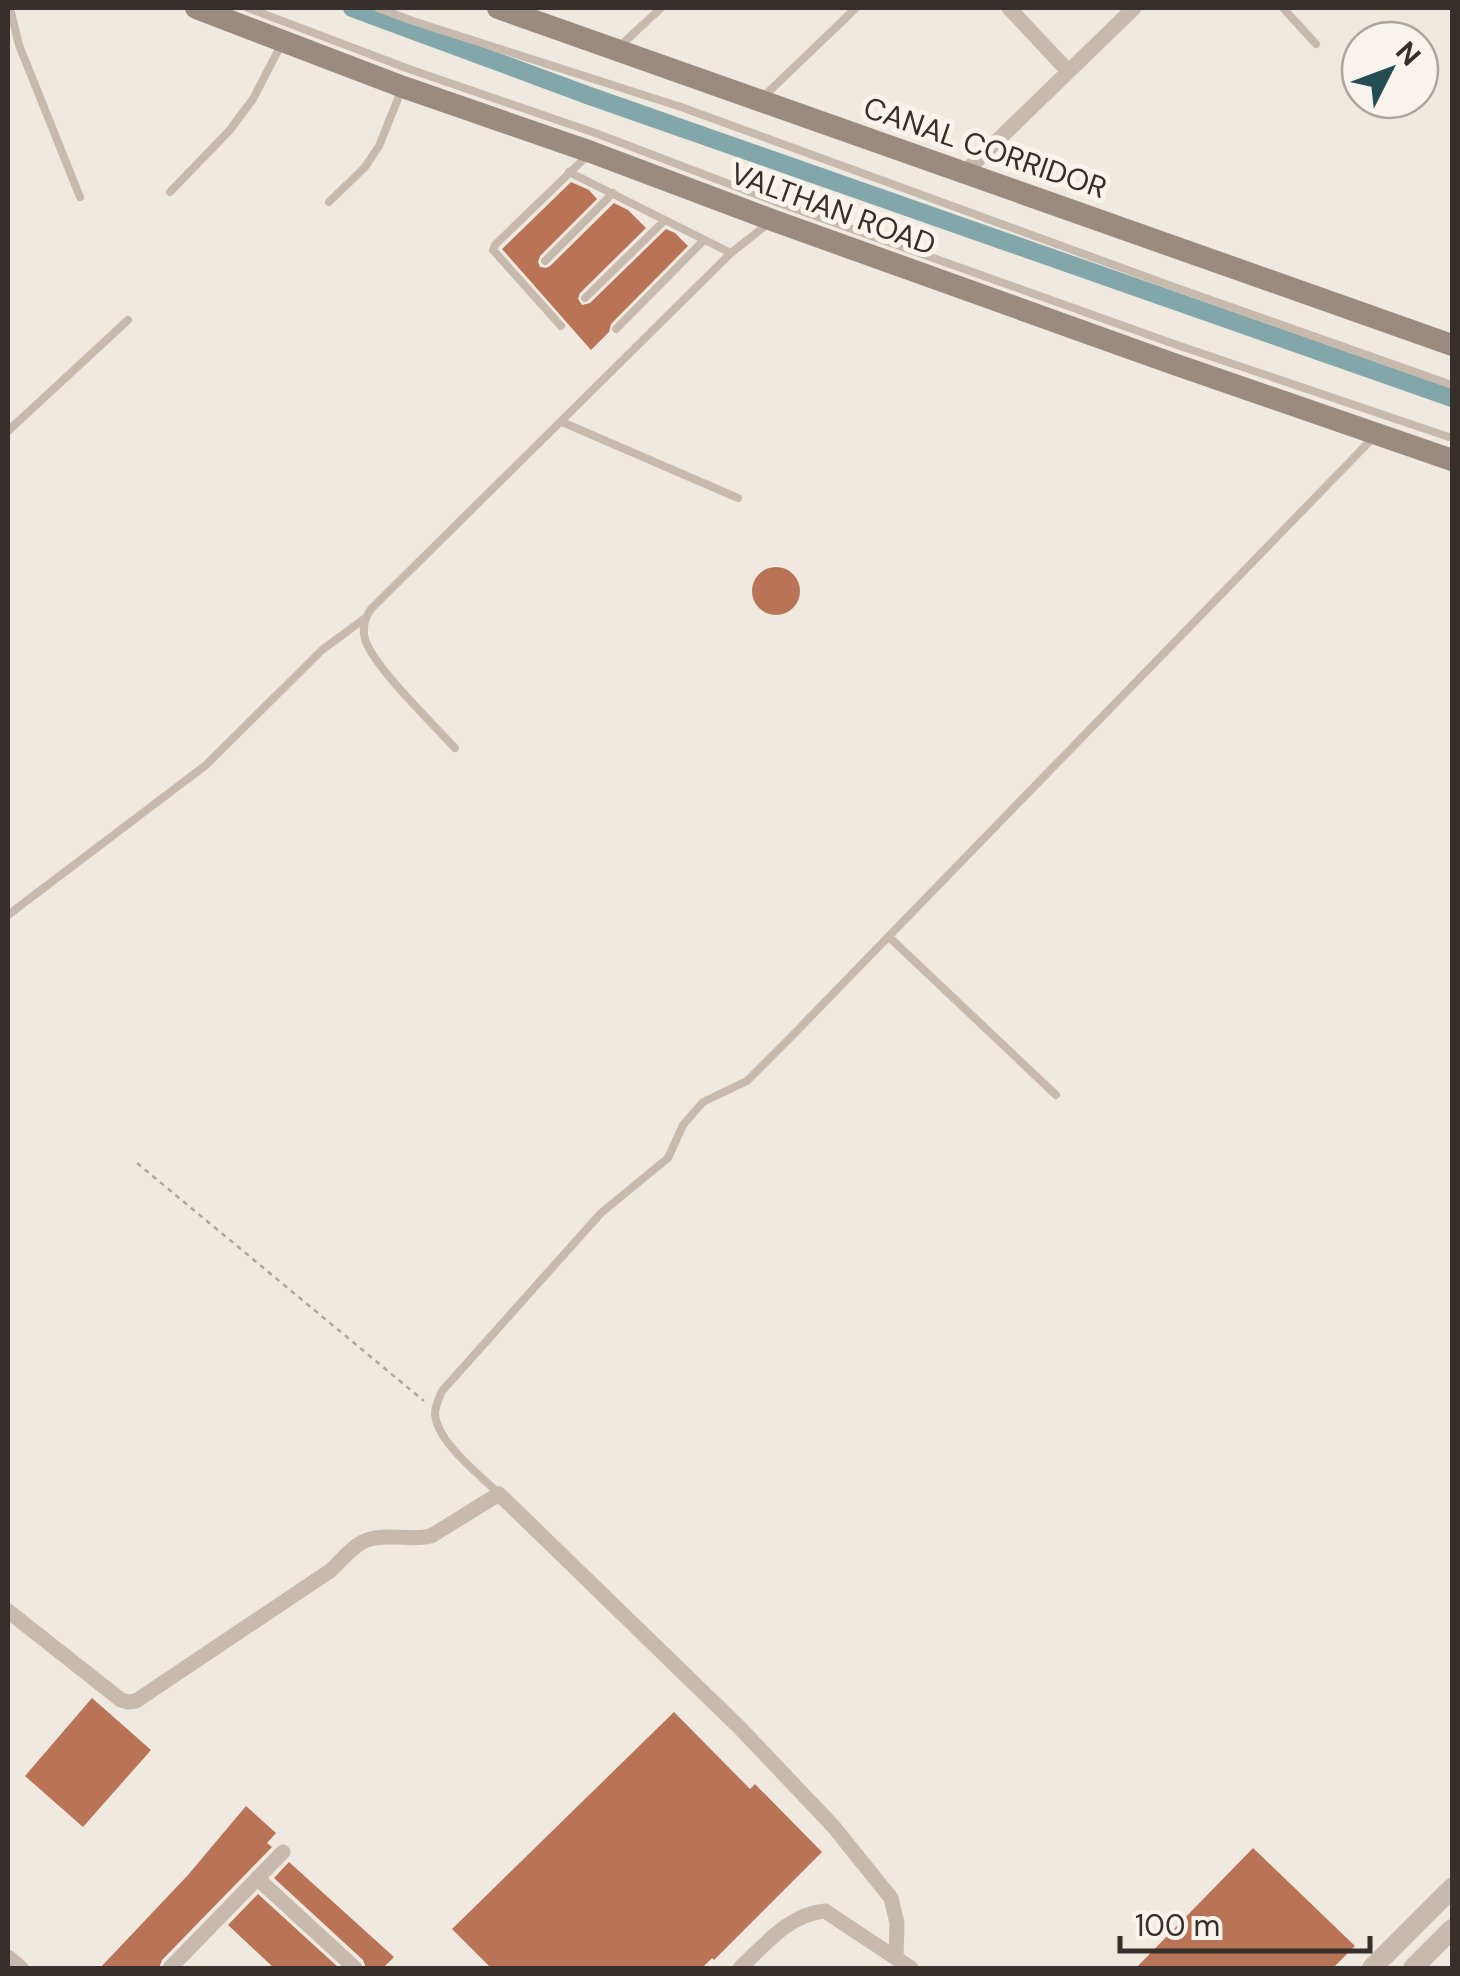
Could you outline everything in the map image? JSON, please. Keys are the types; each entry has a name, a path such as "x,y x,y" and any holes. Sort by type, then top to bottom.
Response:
{"main road":[{"name":"VALTHAN ROAD","path":"196,8 772,220 1452,460"},
{"name":"CANAL CORRIDOR","path":"498,8 1452,344"}],"street":[{"path":"1009,8 1068,71"},
{"path":"964,172 1134,8"},
{"path":"8,1611 121,1700 136,1701 330,1571 366,1540 431,1536 499,1494 740,1728 834,1826 891,1898 897,1924 896,1958"},
{"path":"170,1968 283,1852"},
{"path":"258,1878 356,1968"},
{"path":"1372,1968 1452,1888"},
{"path":"740,1968 791,1922 810,1912 825,1912 911,1968"},
{"path":"1413,1968 1452,1928"},
{"path":"8,1957 21,1968"}],"lane":[{"path":"10,8 19,45 80,198"},
{"path":"248,8 1177,346 1452,438"},
{"path":"378,8 717,120 1452,386"},
{"path":"616,50 661,8"},
{"path":"760,100 856,8"},
{"path":"1283,8 1316,44"},
{"path":"170,192 229,131 253,99 283,41"},
{"path":"329,202 379,146 403,87"},
{"path":"562,326 494,250 591,152"},
{"path":"570,172 731,254"},
{"path":"545,261 613,194"},
{"path":"584,298 665,220"},
{"path":"8,916 206,765 322,650 364,619 731,254 772,220"},
{"path":"616,328 704,240"},
{"path":"8,431 128,320"},
{"path":"562,422 738,498"},
{"path":"499,1494 456,1452 438,1428 434,1410 442,1391 600,1213 668,1158 683,1125 703,1102 747,1081 1376,434"},
{"path":"364,619 369,649 456,748"},
{"path":"888,937 1056,1095"}],"path":[{"path":"137,1163 434,1410"}],"building":[{"path":"571,182 589,190 597,199 540,256 540,267 550,266 614,203 628,210 646,228 580,293 582,305 590,303 666,229 688,246 611,324 609,332 591,350 502,249"},
{"path":"776,567 793,574 800,591 793,608 776,615 759,608 752,591 759,574"},
{"path":"92,1698 151,1750 83,1827 25,1776"},
{"path":"674,1712 750,1789 755,1784 822,1852 702,1968 491,1968 452,1929"},
{"path":"246,1806 276,1833 267,1843 272,1847 162,1960 159,1968 100,1968 188,1875"},
{"path":"1253,1848 1355,1946 1333,1968 1136,1968"},
{"path":"289,1862 394,1957 383,1968 366,1968 363,1960 274,1878"},
{"path":"258,1894 339,1968 274,1968 228,1925"}],"waterway":[{"path":"352,8 587,95 1452,398"}]}
